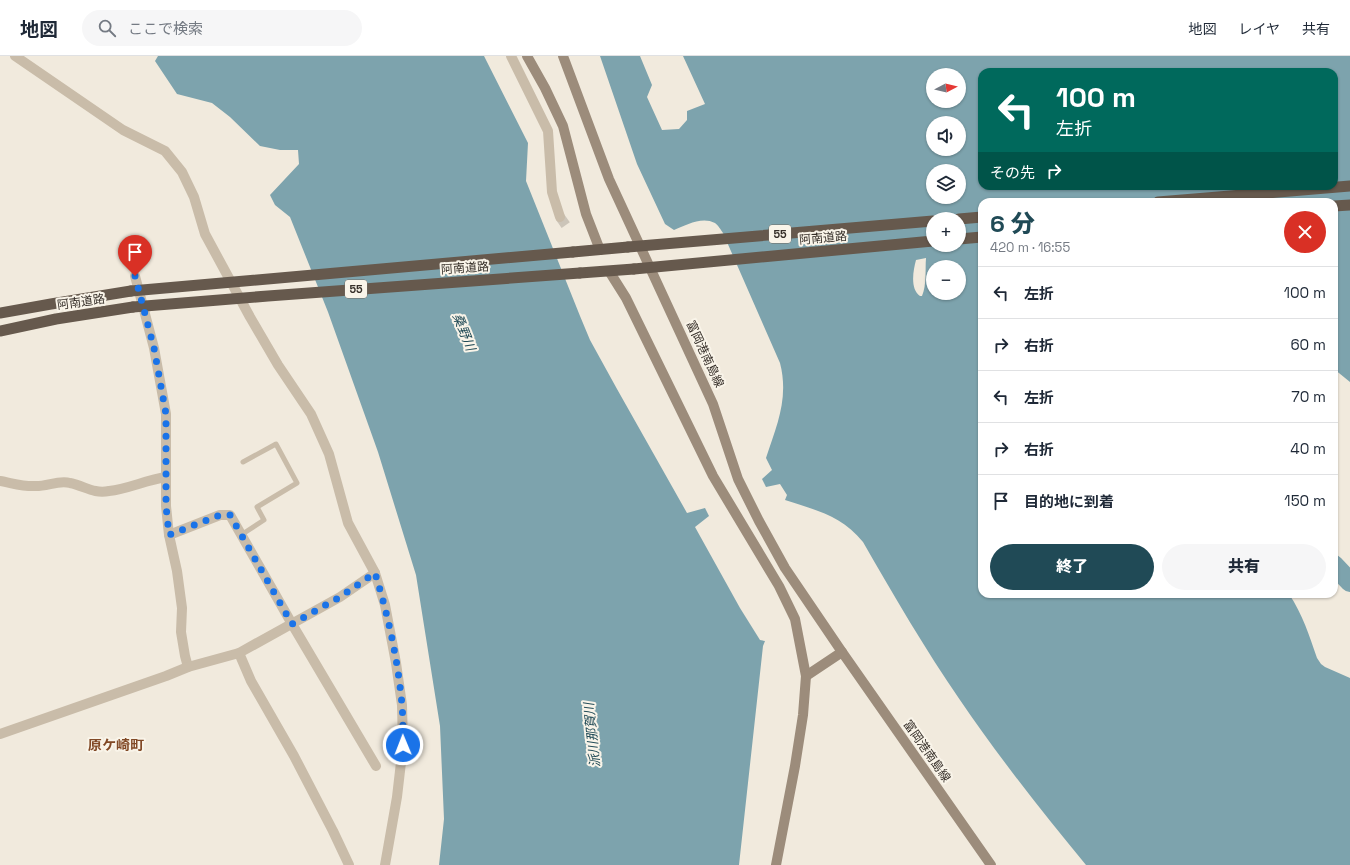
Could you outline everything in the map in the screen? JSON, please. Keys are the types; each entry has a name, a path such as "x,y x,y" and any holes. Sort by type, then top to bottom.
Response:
{"highway":[{"path":"1338,187 1350,186"},
{"path":"1206,198 1302,190"},
{"path":"1338,206 1350,205"},
{"path":"966,218 978,217"},
{"name":"阿南道路","path":"0,313 131,291 926,222"},
{"path":"966,238 978,237"},
{"name":"阿南道路","path":"0,331 56,319 133,307 634,269 926,242"}],"main road":[{"path":"527,56 545,88 563,126 586,214 600,250"},
{"name":"富岡港南島線","path":"563,56 609,180 713,404 738,479 759,522 785,568 991,865"},
{"path":"609,271 626,298 714,476 779,586 795,619 806,676 803,715 776,865"},
{"path":"806,676 842,652"}],"street":[{"path":"15,56 123,130 165,151 182,172 194,198 205,234 278,365 311,414 329,454 348,523 375,573 385,605 396,663 402,705 403,745 397,797 385,865"},
{"path":"511,56 548,131 552,192 560,217"},
{"path":"135,276 154,348 166,414 166,506 169,535 177,571 182,608 181,632 184,656 188,667"},
{"path":"0,480 18,485 36,486 59,482 70,483 97,492 110,491 157,478 166,477"},
{"path":"169,535 220,515 230,515 292,624 376,766"},
{"path":"0,734 188,667 239,653 340,597 375,573"},
{"path":"239,653 251,681 294,756 349,865"}],"lane":[{"path":"241,535 264,520 257,507 297,483 276,444 243,462"}],"water":[{"path":"158,56 484,56 528,143 526,181 590,340 687,513 705,508 709,516 695,527 740,608 760,640 765,641 763,646 739,865 439,865 444,819 440,726 416,575 378,452 328,312 290,217 275,205 270,195 299,164 298,150 280,150 260,146 230,117 212,103 177,94 155,61"},
{"path":"600,56 640,56 652,85 647,97 662,130 679,129 687,120 687,111 705,104 683,56 1350,56 1350,382 1338,372 1338,198 978,198 978,598 1292,598 1302,617 1317,658 1321,664 1350,678 1350,865 1086,865 1021,784 960,700 910,622 863,542 846,526 828,515 785,500 787,495 780,484 766,487 762,479 772,470 766,458 778,423 782,400 783,388 780,363 723,233 715,223 705,220 694,222 674,230 665,224 637,164","holes":["926,258 924,291 922,296 920,296 915,289 913,274 916,260"]}],"waterway":[{"path":"1338,569 1350,582"}],"tunnel":[{"path":"560,217 567,227"}],"district":[{"name":"原ケ崎町","path":"116,745"}],"route":[{"path":"135,276 154,348 166,414 166,506 169,535 220,515 230,515 292,624 340,597 375,573 385,605 396,663 402,705 403,745"}],"water label":[{"name":"桑野川","path":"464,332"},
{"name":"派川那賀川","path":"592,735"}]}
